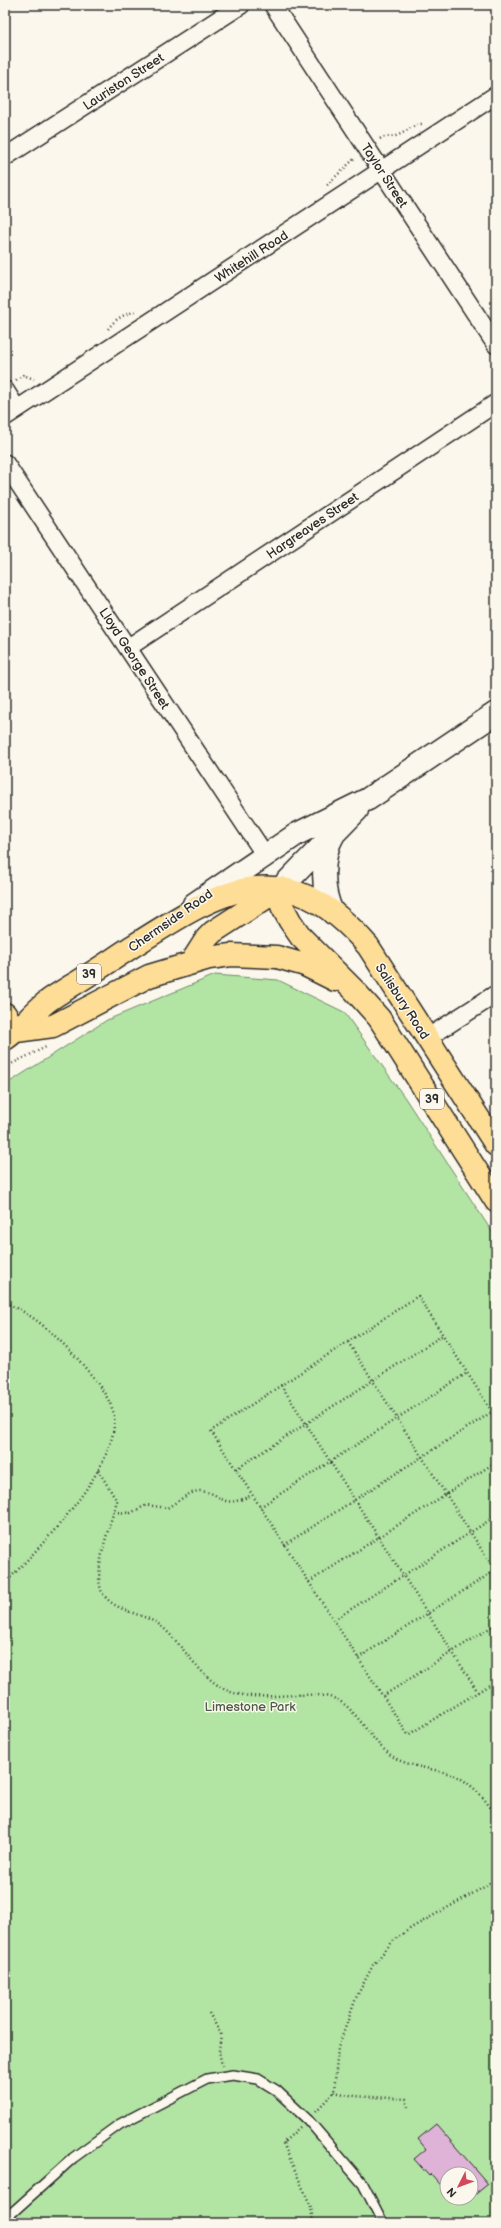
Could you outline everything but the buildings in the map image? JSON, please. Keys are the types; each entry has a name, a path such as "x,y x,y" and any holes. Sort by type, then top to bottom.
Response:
{"main road":[{"name":"Salisbury Road","path":"168,924 229,892 261,886 281,888 311,899 333,913 352,928 368,946 496,1145"},
{"name":"Chermside Road","path":"9,1028 53,1026 149,976 187,964 207,938 214,932 281,888"},
{"path":"281,888 282,906 301,937 364,1001"},
{"name":"Chermside Road","path":"9,1028 168,924"},
{"name":"39","path":"187,964 231,955 277,957 320,971 364,1001 382,1023 402,1053 496,1201"},
{"path":"402,1053 427,1038"}],"street":[{"name":"Lauriston Street","path":"5,157 241,5"},
{"name":"Taylor Street","path":"273,5 496,345"},
{"name":"Whitehill Road","path":"11,413 496,95"},
{"path":"5,390 11,413"},
{"name":"Hargreaves Street","path":"129,647 496,403"},
{"name":"Lloyd George Street","path":"5,463 129,647 265,855"},
{"name":"Chermside Road","path":"281,888 333,825 368,799 496,713"},
{"path":"333,825 326,857 325,887 326,901 333,913"},
{"name":"Chermside Road","path":"168,924 220,885 297,834 333,825"},
{"path":"427,1038 496,994"}],"lane":[{"path":"5,2219 73,2158 120,2124 207,2079 233,2075 258,2079 276,2090 308,2120 363,2184 383,2223"}],"path":[{"path":"496,1418 418,1296 211,1431 408,1735 496,1681"},
{"path":"5,1303 30,1315 45,1327 98,1382 114,1416 111,1443 98,1470 56,1530 5,1583"},
{"path":"236,1469 443,1335"},
{"path":"348,1342 496,1571 358,1658"},
{"path":"260,1507 467,1373"},
{"path":"281,1386 478,1692"},
{"path":"284,1545 492,1412"},
{"path":"309,1582 496,1462"},
{"path":"98,1470 117,1501 104,1545 99,1580 103,1594 114,1604 160,1625 211,1680 233,1693 278,1698 318,1696 333,1698 346,1706 386,1752 399,1760 414,1766 454,1775 471,1786 496,1817"},
{"path":"114,1512 130,1513 147,1504 167,1508 192,1492 200,1491 229,1502 235,1502 252,1494"},
{"path":"334,1620 496,1516"},
{"path":"383,1696 496,1624"},
{"path":"313,2223 312,2207 283,2143 308,2120 334,2092 338,2048 356,1998 373,1965 393,1941 411,1928 486,1886 496,1877"},
{"path":"209,2013 221,2034 219,2051 224,2076"},
{"path":"334,2092 355,2096 406,2099 408,2107"}],"green space":[{"name":"Limestone Park","path":"215,975 278,980 344,1012 405,1098 496,1238 496,2223 5,2223 5,1085 107,1020"}]}
